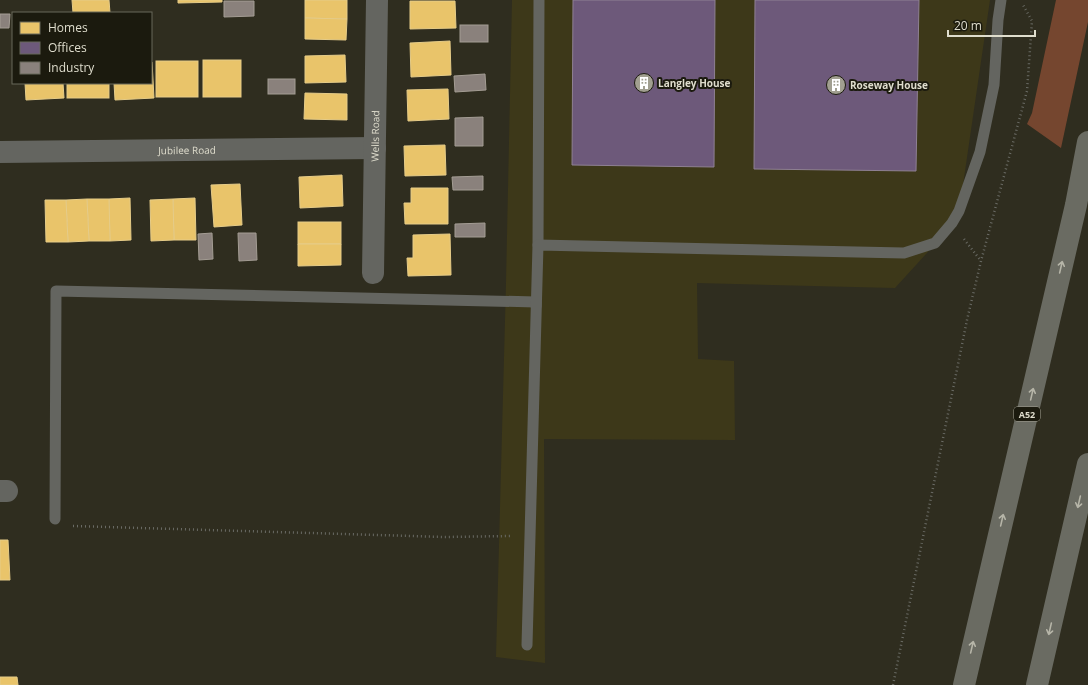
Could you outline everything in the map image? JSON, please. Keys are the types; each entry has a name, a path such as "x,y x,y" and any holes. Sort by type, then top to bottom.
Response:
{"highway":[{"name":"A52","path":"964,685 1076,204 1088,142"},
{"path":"1037,685 1088,464"}],"street":[{"name":"Wells Road","path":"373,273 377,0"},
{"name":"Jubilee Road","path":"0,152 375,148"}],"lane":[{"path":"527,645 538,245 539,0"},
{"path":"538,245 904,253 935,243 952,223 959,211 980,152 994,85 998,20 1001,0"},
{"path":"55,519 56,291 536,302 536,306"}],"path":[{"path":"893,685 965,327 981,261 1027,91 1032,20 1021,0"},
{"path":"952,223 981,261"},
{"path":"55,519 52,525 445,537 530,535"}],"shaded area":[{"path":"512,0 990,0 958,219 895,288 697,283 698,359 734,361 735,440 544,439 545,663 496,657"},
{"path":"1056,0 1088,0 1088,22 1061,148 1027,124 1032,113"}],"building: Homes":[{"path":"72,0 109,0 110,12 73,12"},
{"path":"178,0 222,0 222,2 178,3"},
{"path":"305,0 347,0 347,19 305,18"},
{"path":"410,1 455,1 456,28 410,29"},
{"path":"305,18 347,19 346,40 305,39"},
{"path":"450,41 451,75 411,77 410,43"},
{"path":"345,55 346,82 305,83 305,56"},
{"path":"203,60 241,60 241,97 203,97"},
{"path":"156,61 198,61 198,97 156,97"},
{"path":"152,62 154,98 115,100 114,84 152,84"},
{"path":"25,84 63,84 64,98 26,100"},
{"path":"67,84 109,84 109,98 67,98"},
{"path":"448,89 449,119 408,121 407,90"},
{"path":"305,93 347,94 347,120 304,119"},
{"path":"445,145 446,175 405,176 404,146"},
{"path":"342,175 343,206 300,208 299,177"},
{"path":"240,184 242,225 214,227 211,185"},
{"path":"411,188 448,188 448,224 405,224 404,203 411,203"},
{"path":"130,198 131,240 110,241 109,199"},
{"path":"195,198 196,240 174,240 173,199"},
{"path":"87,199 109,199 110,241 89,241"},
{"path":"87,199 89,241 68,242 66,200"},
{"path":"173,199 174,240 151,241 150,200"},
{"path":"45,200 66,200 68,242 46,242"},
{"path":"298,222 341,222 341,244 298,244"},
{"path":"450,234 451,275 408,276 407,258 413,258 413,235"},
{"path":"298,244 341,244 341,265 298,266"},
{"path":"0,540 8,540 10,580 0,580"},
{"path":"0,677 17,677 18,685 0,685"}],"building: Offices":[{"name":"Langley House","path":"573,0 715,0 714,167 572,165"},
{"name":"Roseway House","path":"755,0 919,0 916,171 754,169"}],"building: Industry":[{"path":"224,1 254,1 254,16 224,17"},
{"path":"0,14 10,14 9,28 0,28"},
{"path":"460,25 488,25 488,42 460,42"},
{"path":"485,74 486,90 455,92 454,76"},
{"path":"268,79 295,79 295,94 268,94"},
{"path":"483,117 483,146 455,146 455,118"},
{"path":"483,176 483,190 453,190 452,177"},
{"path":"485,223 485,237 455,237 455,224"},
{"path":"212,233 213,259 199,260 198,234"},
{"path":"238,233 256,233 257,260 239,261"}],"place":[{"name":"Langley House","path":"644,83"},
{"name":"Roseway House","path":"836,85"}]}
